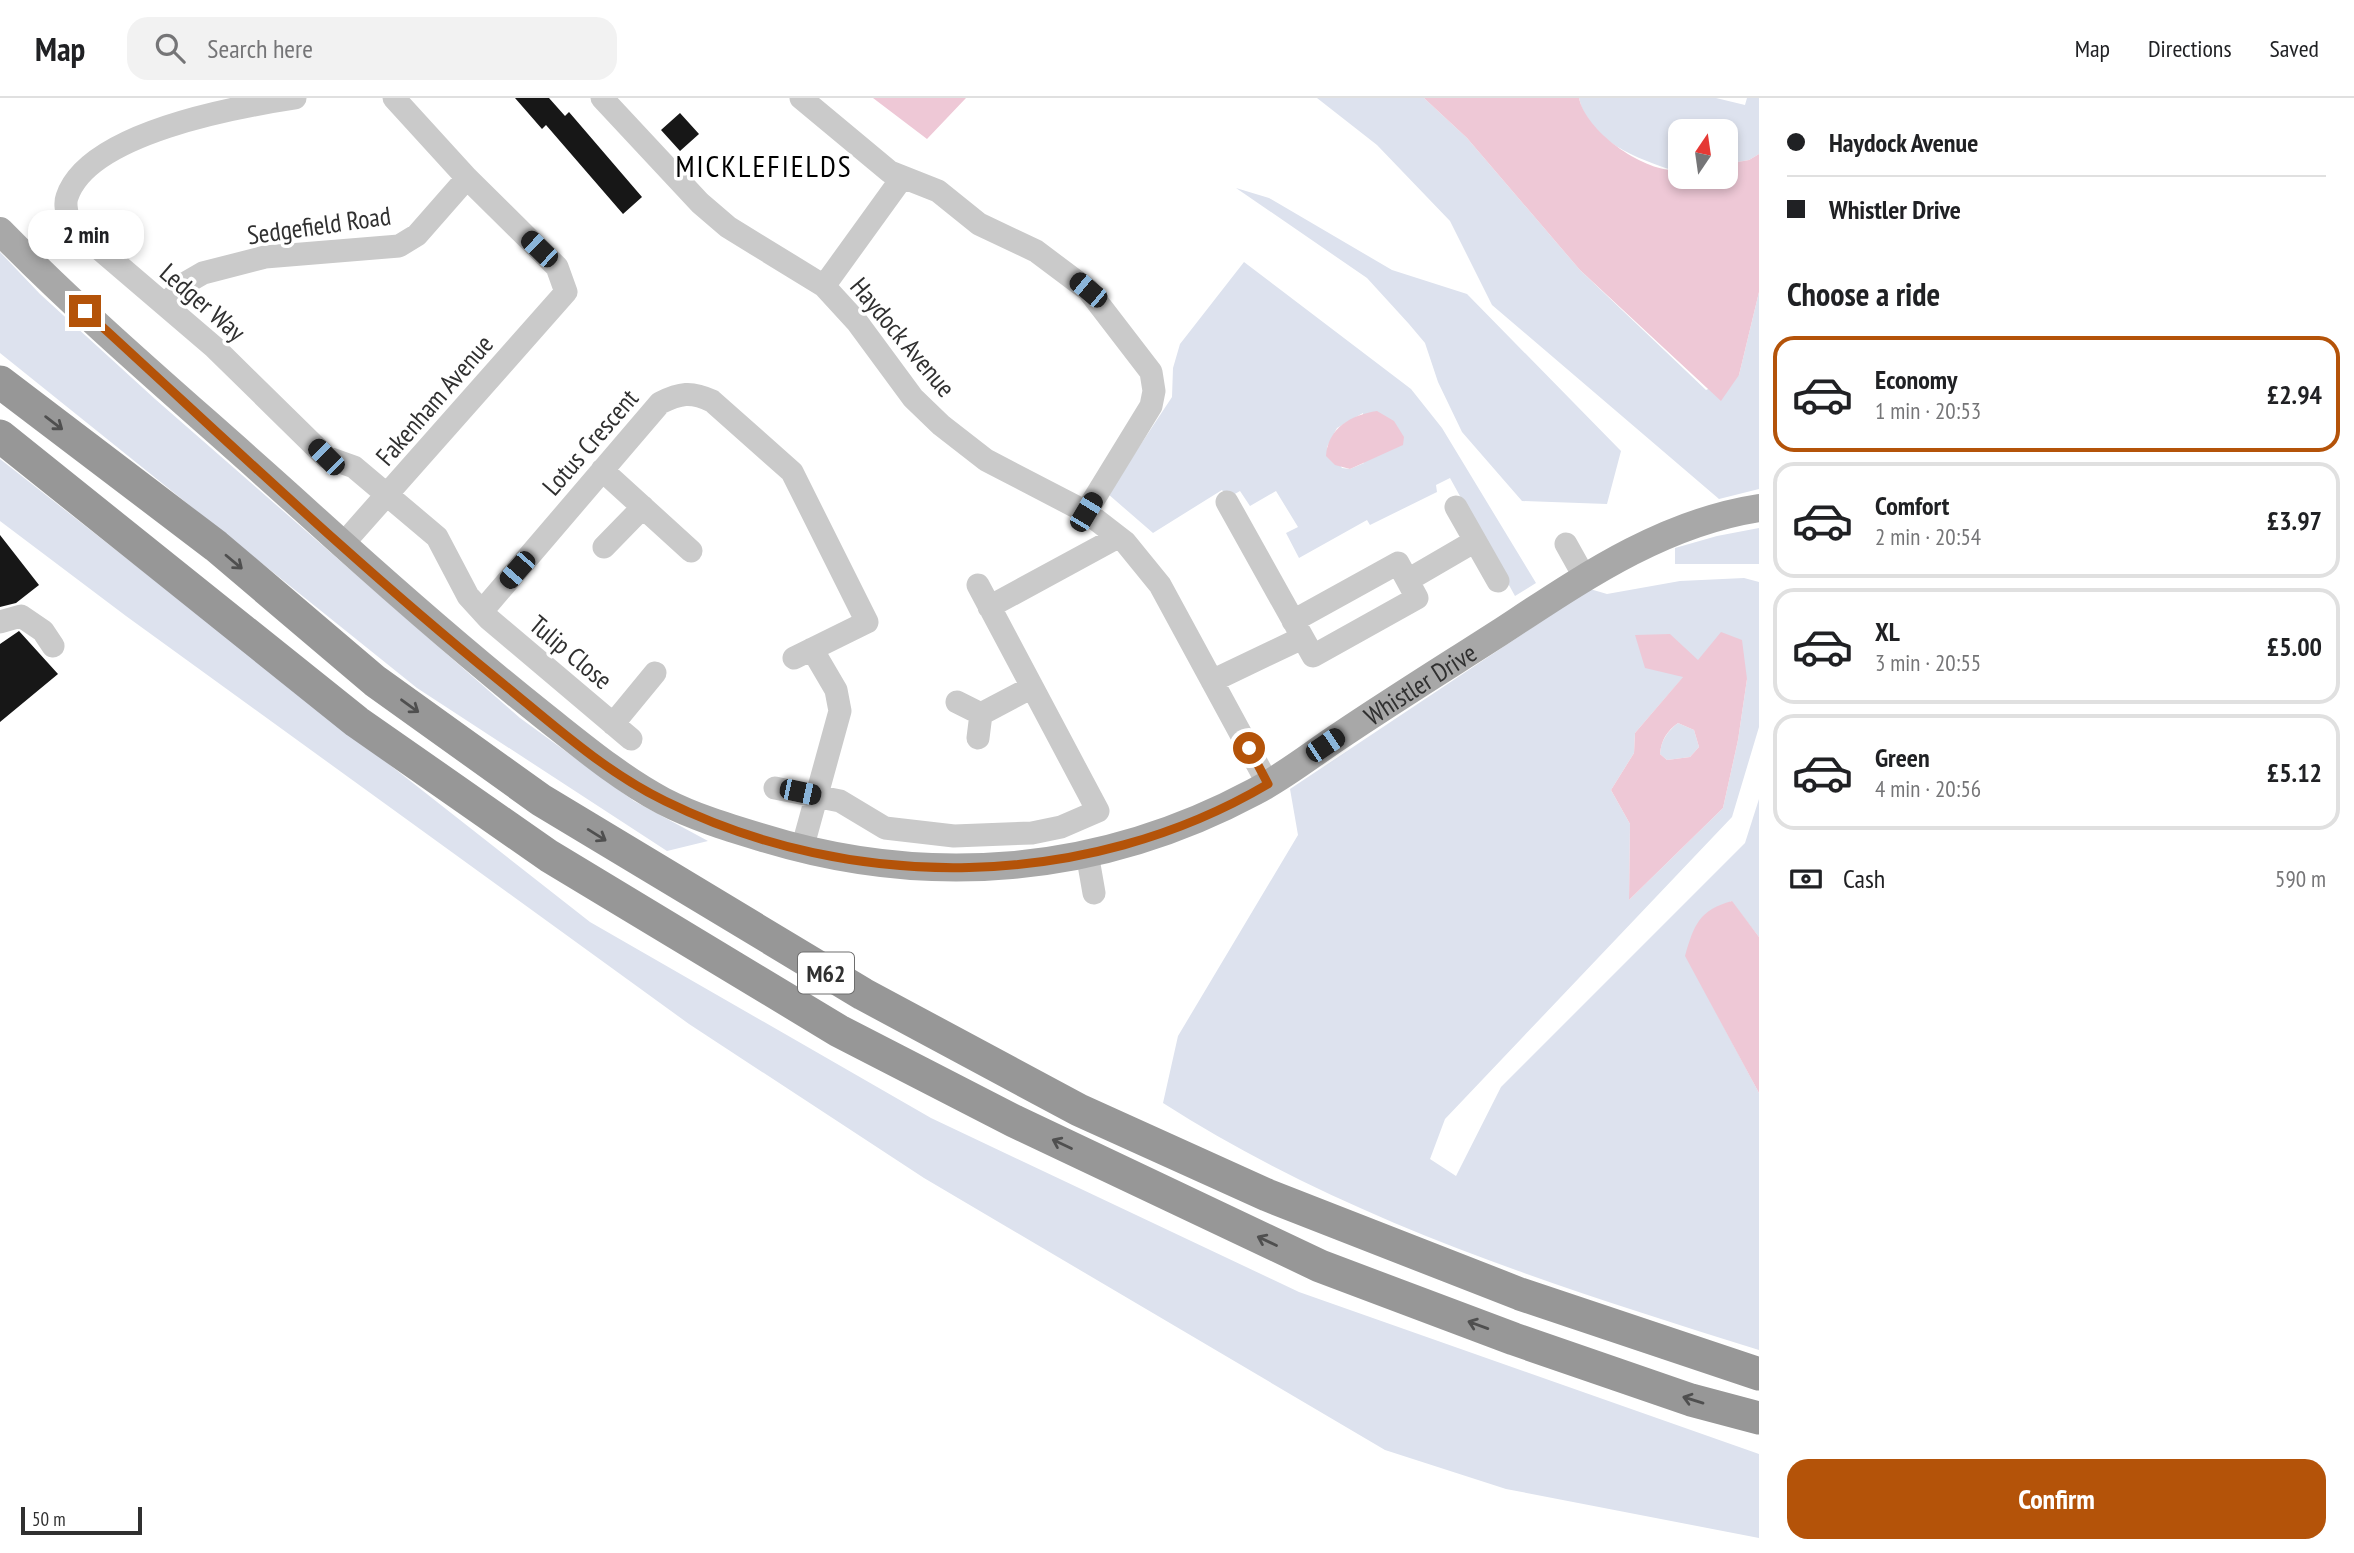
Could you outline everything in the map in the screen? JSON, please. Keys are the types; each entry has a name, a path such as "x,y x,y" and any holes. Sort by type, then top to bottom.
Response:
{"highway":[{"name":"M62","path":"0,382 216,546 375,681 541,800 863,994 1079,1110 1267,1195 1520,1294 1759,1374"},
{"name":"M62","path":"0,436 357,722 549,856 839,1031 1014,1121 1320,1266 1552,1352 1691,1399 1759,1418"}],"main road":[{"name":"Whistler Drive","path":"0,231 342,544 461,649 604,764 661,800 708,821 802,849 860,862 958,869 1017,865 1124,846 1176,828 1268,784 1585,578 1643,544 1685,526 1729,512 1759,508"}],"street":[{"name":"Ledger Way","path":"295,98 231,103 108,152 76,179 66,200 69,223 214,346 326,457 354,467 388,494"},
{"path":"394,98 467,178"},
{"name":"Haydock Avenue","path":"602,98 700,203 728,228 824,286 857,322 913,398 941,425 986,460 1086,512 1118,537 1160,585 1268,784"},
{"path":"800,98 902,178 938,191 979,224 1035,251 1063,269 1088,290 1151,372 1154,391 1151,406 1086,512"},
{"name":"Fakenham Avenue","path":"342,544 566,292 557,267 467,178"},
{"name":"Sedgefield Road","path":"166,305 184,284 203,273 265,257 399,246 417,235 467,178"},
{"path":"824,286 902,178"},
{"name":"Lotus Crescent","path":"483,610 660,403 679,393 697,393 712,401 792,472 867,622 803,654 836,691 840,711 816,795"},
{"path":"601,470 691,551"},
{"name":"Tulip Close","path":"388,494 443,544 468,596 489,619 631,739"},
{"path":"1212,681 1297,629 1398,563 1417,598 1312,656 1297,629 1227,502"},
{"path":"604,547 643,507"},
{"path":"1456,507 1498,581"},
{"path":"989,607 1118,537"},
{"path":"1408,580 1475,541"},
{"path":"1566,544 1585,578"},
{"path":"775,788 816,795 852,806 885,828 975,837 1061,827 1098,811 978,585"},
{"path":"0,622 21,616 43,631 53,646"},
{"name":"Tulip Close","path":"613,724 655,673"},
{"path":"981,715 1032,687"},
{"path":"957,702 981,715"},
{"path":"978,738 981,715"},
{"path":"802,849 816,795"},
{"path":"1087,853 1094,892"}],"shaded area":[{"path":"873,98 966,98 927,139"},
{"path":"1317,98 1424,98 1467,138 1580,270 1706,390 1739,375 1759,292 1759,489 1719,499 1492,305 1450,221 1377,145"},
{"path":"1424,98 1579,98 1584,111 1605,137 1635,158 1668,169 1668,189 1738,189 1738,162 1759,154 1759,292 1739,375 1721,401 1580,270 1467,138"},
{"path":"1579,98 1716,98 1745,105 1747,98 1759,98 1759,154 1738,162 1738,119 1668,119 1668,169 1616,146 1593,126 1584,113"},
{"path":"1236,188 1269,198 1392,270 1467,294 1621,451 1607,504 1522,501 1462,432 1438,382 1425,343 1367,278"},
{"path":"0,252 40,294 155,399 520,718 634,801 708,841 667,851 417,688 0,353"},
{"path":"1244,262 1411,389 1442,428 1536,583 1515,596 1450,478 1436,485 1437,492 1370,525 1367,520 1299,558 1286,533 1298,527 1276,491 1250,506 1240,491 1228,498 1222,490 1153,533 1108,494 1172,397 1173,368 1180,344","holes":["1363,413 1364,463 1350,469 1342,468 1327,447 1337,428"]},
{"path":"1377,411 1394,421 1404,437 1403,445 1350,469 1335,465 1326,456 1336,431 1342,424 1358,416"},
{"path":"0,459 590,922 931,1118 1299,1292 1759,1454 1759,1538 1506,1489 1385,1450 924,1178 689,1024 126,616 0,521"},
{"path":"1759,528 1759,564 1675,564 1675,548"},
{"path":"1744,578 1759,582 1759,727 1732,817 1445,1119 1430,1159 1456,1176 1501,1087 1745,843 1759,799 1759,937 1731,901 1686,956 1759,1093 1759,1350 1604,1301 1378,1216 1233,1145 1163,1103 1178,1036 1298,835 1290,789 1590,589 1607,594 1680,581","holes":["1698,660 1747,679 1738,740 1723,808 1629,900 1630,824 1611,790 1634,753 1635,733"]},
{"path":"1721,632 1742,640 1747,679 1738,740 1723,808 1629,900 1630,824 1611,790 1634,753 1635,733 1683,677 1645,668 1635,635 1670,634 1698,660","holes":["1678,723 1694,730 1699,747 1690,757 1667,760 1660,754 1665,736"]},
{"path":"1678,723 1694,730 1699,747 1690,757 1667,760 1660,754 1663,740"},
{"path":"1732,901 1759,937 1759,1093 1685,956 1695,927 1705,914"}],"building":[{"path":"515,98 549,98 565,116 569,112 642,197 623,214 546,125 542,129"},
{"path":"680,113 699,134 680,151 661,130"},
{"path":"0,535 39,585 16,603 0,607"},
{"path":"19,631 58,674 0,722 0,644"}],"district":[{"name":"MICKLEFIELDS","path":"764,165"}],"route":[{"path":"85,311 382,580 477,662 604,764 661,800 708,821 789,846 860,862 916,869 958,869 1049,861 1124,846 1176,828 1254,793 1268,784 1249,748"}]}
